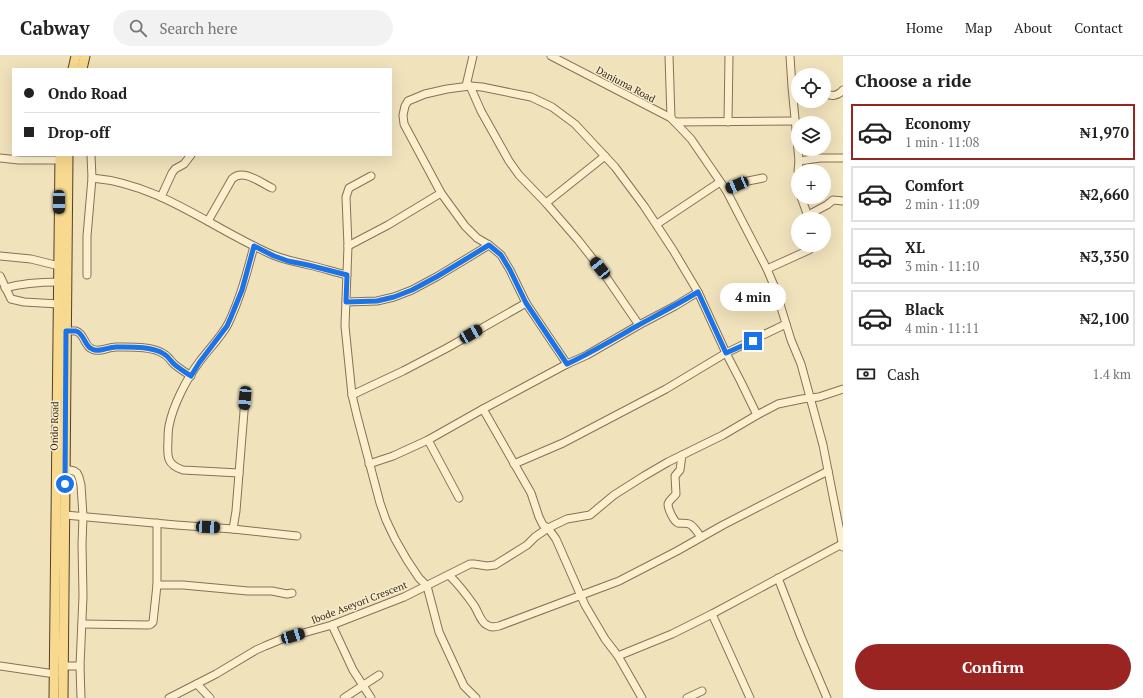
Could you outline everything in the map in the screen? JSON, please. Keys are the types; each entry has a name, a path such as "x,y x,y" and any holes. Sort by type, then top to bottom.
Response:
{"main road":[{"path":"73,68 76,56"},
{"path":"82,68 85,56"},
{"name":"Ondo Road","path":"54,698 62,396 66,331 68,156"},
{"name":"Ondo Road","path":"60,157 59,304 65,469 62,698"}],"street":[{"path":"472,56 468,86 508,161 518,174 546,202 600,268 639,325"},
{"name":"Danjuma Road","path":"551,56 673,120"},
{"path":"618,656 672,634 842,545 828,471 810,397 801,364 786,324 775,288 726,190 691,139 673,120 669,56"},
{"path":"728,122 730,56"},
{"path":"790,56 792,68"},
{"path":"567,364 526,303 501,255 473,234 441,193 404,124 403,115 408,101 425,94 447,88 468,86 482,87 531,97 552,107 575,124 615,167 657,224 698,292 757,415"},
{"path":"831,96 840,94 843,90"},
{"path":"673,120 728,122 791,120"},
{"path":"87,275 87,236 92,178 91,156"},
{"path":"161,197 172,173 175,169 184,164 190,156"},
{"path":"546,202 605,156"},
{"path":"798,156 798,161 820,158 843,158"},
{"path":"0,158 19,160 60,157"},
{"path":"208,221 235,175 240,174 249,177 272,188"},
{"path":"371,176 349,188 346,197 348,246 345,326 352,395 369,464 386,520 407,560 419,578 427,586 439,632 464,686 476,698"},
{"path":"92,178 109,180 134,186 161,197 274,256 288,261 347,275"},
{"path":"726,190 748,181 763,178"},
{"path":"657,224 720,182"},
{"path":"348,246 388,225 441,193"},
{"path":"816,212 833,200 843,201"},
{"path":"346,302 377,301 394,297 412,290 489,245"},
{"path":"239,473 183,470 175,467 170,463 168,457 169,426 178,399 191,376 227,326 236,308 254,246"},
{"path":"767,270 805,252"},
{"path":"0,256 32,259 59,266"},
{"path":"0,276 11,299 14,301 59,304"},
{"path":"5,288 18,284 59,282"},
{"path":"369,464 393,456 428,440 567,364 587,355 698,292"},
{"path":"352,395 447,348 526,303"},
{"path":"514,464 563,443 696,372 726,353 786,324"},
{"path":"66,331 79,333 89,348 93,350 113,347 146,348 164,353 174,364 191,376"},
{"path":"351,382 367,387"},
{"name":"Ibode Aseyori Crescent","path":"169,698 216,674 256,650 282,639 332,625 404,597 470,564 487,566 495,565 527,545 535,536 548,528 567,519 590,515 614,495 644,476 723,435 778,404 810,397 819,397 843,389"},
{"path":"233,529 245,398"},
{"path":"483,409 531,493 543,525 548,528 556,539 585,605 605,639 618,656 642,698"},
{"path":"428,440 459,498"},
{"path":"682,455 680,470 675,476 676,494 669,501 668,506 673,519 676,522 688,523 701,537"},
{"path":"65,469 74,471 80,477 81,484 83,516 83,596 80,666 81,698"},
{"path":"449,575 464,591 475,606 484,623 492,627 500,626 625,578 828,471"},
{"path":"65,514 297,536"},
{"path":"82,624 117,625 151,624 153,622 157,585 157,523"},
{"path":"778,578 804,645 827,698"},
{"path":"157,585 183,585 248,591 272,591 287,594 292,593"},
{"path":"712,614 750,698"},
{"path":"332,625 353,670 371,698"},
{"path":"0,666 55,674"},
{"path":"63,666 80,666"},
{"path":"344,698 379,675"},
{"path":"197,684 210,698"},
{"path":"687,698 702,691"}],"route":[{"path":"65,484 66,331 79,333 89,348 93,350 113,347 146,348 164,353 174,364 191,376 227,326 236,308 248,271 254,246 288,261 347,275 346,302 377,301 388,299 412,290 489,245 501,255 526,303 567,364 587,355 698,292 726,353 753,341"}]}
